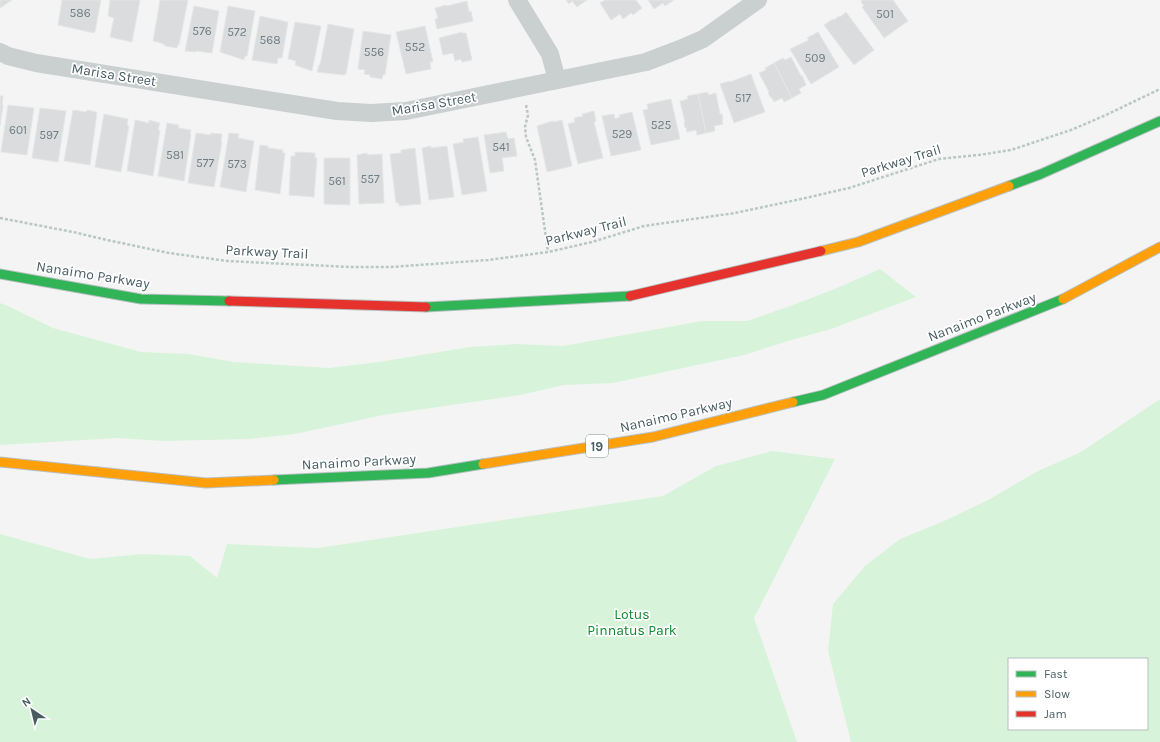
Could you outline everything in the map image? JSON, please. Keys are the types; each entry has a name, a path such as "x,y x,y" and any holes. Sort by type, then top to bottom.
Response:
{"highway":[{"name":"Nanaimo Parkway","path":"0,274 141,299 434,307 632,296 858,242 1041,174 1160,121"},
{"name":"Nanaimo Parkway","path":"0,462 206,483 428,473 653,437 823,395 1058,302 1160,247"}],"street":[{"path":"516,0 550,54 557,80"},
{"name":"Marisa Street","path":"0,52 8,56 36,63 337,111 371,113 406,111 646,62 703,39 758,0"}],"path":[{"path":"523,87 528,114 525,127 526,137 535,160 548,252"},
{"name":"Parkway Trail","path":"0,218 170,253 227,261 349,267 391,267 488,260 548,252 592,242 644,226 707,218 801,199 849,188 939,159 979,156 1011,150 1071,130 1160,89"}],"green space":[{"path":"880,269 916,297 831,329 744,355 613,383 564,385 520,395 383,415 295,434 250,439 163,441 118,438 0,445 0,303 53,328 141,352 188,354 234,362 329,368 379,362 470,347 516,344 563,346 702,321 747,321 837,288"},
{"path":"1160,399 1160,742 851,742 828,651 833,604 865,566 900,539 944,521 988,500 1038,471 1081,452"},
{"name":"Lotus Pinnatus Park","path":"772,451 835,459 754,618 797,742 0,742 0,534 90,559 143,554 190,556 217,578 227,544 318,548 663,496 716,466"}],"building":[{"path":"0,0 12,0 0,8"},
{"path":"62,0 101,0 94,33 58,25"},
{"path":"110,0 140,0 132,42 110,37 114,18 108,16"},
{"path":"160,0 188,0 179,45 178,44 177,48 165,46 161,43 153,41"},
{"path":"566,0 587,0 577,7 572,1 569,4"},
{"path":"605,0 636,0 642,8 633,15 631,13 623,19 620,14 611,20 600,3"},
{"path":"648,0 674,0 665,6 663,3 654,9"},
{"path":"862,0 893,0 908,21 884,38 862,7 864,6 861,2"},
{"path":"467,1 469,12 471,11 473,21 437,29 435,19 438,18 435,8"},
{"path":"194,6 219,11 212,53 185,51"},
{"path":"228,6 255,11 247,56 245,56 244,60 220,52"},
{"path":"846,12 874,50 854,65 824,25 839,16 840,17"},
{"path":"260,16 288,22 282,58 278,58 277,64 252,60"},
{"path":"295,22 321,26 312,71 295,65 296,61 288,59"},
{"path":"328,24 354,29 346,74 344,75 317,72 320,65"},
{"path":"425,26 433,62 430,62 431,69 406,74 396,32"},
{"path":"363,31 391,35 385,75 383,75 382,79 370,77 370,75 364,74 365,70 358,69"},
{"path":"462,32 466,33 472,60 462,62 461,59 455,61 453,53 443,55 439,38"},
{"path":"818,32 839,67 811,84 790,49 809,40 807,38"},
{"path":"791,57 806,85 799,89 801,93 792,98 774,63 783,58 785,60"},
{"path":"774,63 792,98 784,102 782,98 774,102 759,73 766,70 765,68"},
{"path":"751,74 765,112 734,123 720,84"},
{"path":"708,92 708,95 716,93 720,114 722,114 723,124 714,126 715,131 706,133 698,94"},
{"path":"698,94 706,133 697,135 696,130 687,132 686,127 685,128 680,101 688,99 687,96"},
{"path":"0,96 3,96 3,105 0,126"},
{"path":"671,99 680,139 651,145 643,110 648,109 647,104"},
{"path":"8,105 34,108 27,155 1,152"},
{"path":"40,108 66,111 58,162 32,158"},
{"path":"73,110 97,112 90,165 64,161"},
{"path":"594,111 596,121 594,122 603,158 578,164 568,124 575,122 574,118 583,116 582,114"},
{"path":"632,112 641,150 611,156 602,116 614,114 615,119 620,117 619,115"},
{"path":"104,114 128,119 127,125 129,126 121,172 95,167"},
{"path":"135,120 149,123 149,120 160,123 153,176 127,171"},
{"path":"562,120 572,166 547,172 537,126"},
{"path":"167,123 179,125 178,128 191,130 184,181 158,176"},
{"path":"506,132 508,139 514,138 517,156 502,158 504,171 490,173 484,135"},
{"path":"196,133 211,135 211,133 222,134 214,187 188,183"},
{"path":"229,133 239,134 238,138 254,141 246,192 220,187"},
{"path":"478,137 487,191 462,195 453,144 464,142 463,139"},
{"path":"260,145 268,146 268,148 283,150 283,153 285,153 280,194 255,190"},
{"path":"431,146 431,148 447,146 454,197 429,200 422,148"},
{"path":"415,148 421,204 399,206 399,203 396,203 390,154 401,153 401,150"},
{"path":"295,152 315,153 315,158 317,158 314,197 289,195 291,156 295,156"},
{"path":"367,153 367,155 382,154 384,203 359,204 357,155"},
{"path":"324,158 350,158 350,205 324,204"}],"traffic: fast":[{"path":"1009,186 1041,174 1160,121"},
{"path":"0,274 141,299 229,301"},
{"path":"426,307 630,296"},
{"path":"793,402 823,395 1063,299"},
{"path":"274,480 428,473 483,464"}],"traffic: slow":[{"path":"821,251 858,242 1009,186"},
{"path":"1063,299 1160,247"},
{"path":"483,464 653,437 793,402"},
{"path":"0,462 206,483 274,480"}],"traffic: jam":[{"path":"630,296 821,251"},
{"path":"229,301 426,307"}]}
